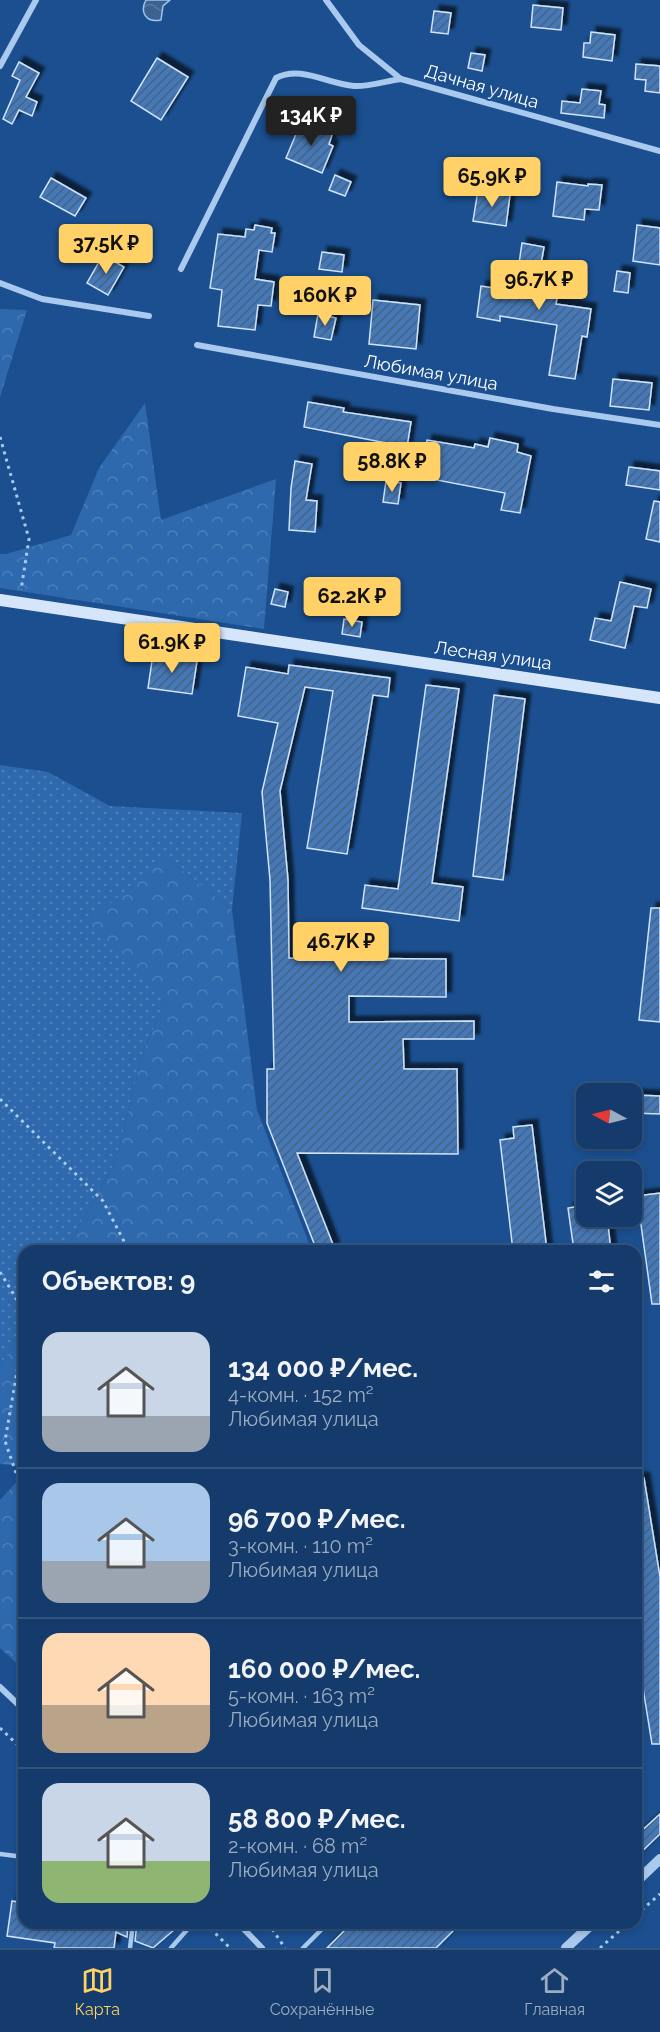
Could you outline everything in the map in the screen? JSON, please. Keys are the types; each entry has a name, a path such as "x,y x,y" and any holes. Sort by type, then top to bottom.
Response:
{"main road":[{"name":"Лесная улица","path":"0,600 660,698"}],"street":[{"path":"0,66 36,0"},
{"name":"Дачная улица","path":"326,0 359,45 401,79 660,151"},
{"path":"181,269 276,78 286,72 354,86 401,79"},
{"path":"0,283 42,299 149,316"},
{"name":"Любимая улица","path":"197,345 553,410 660,424"},
{"path":"0,1687 18,1704"},
{"path":"642,1876 660,1859"},
{"path":"244,1929 262,1948"},
{"path":"566,1948 586,1929"}],"lane":[{"path":"0,1854 18,1856"},
{"path":"130,1948 132,1929"},
{"path":"171,1948 188,1929"},
{"path":"303,1948 322,1929"}],"path":[{"path":"0,438 29,539 18,603"},
{"path":"0,1099 103,1201 126,1245"},
{"path":"0,1272 18,1301"},
{"path":"18,1366 5,1441 18,1479"},
{"path":"0,1728 18,1744"},
{"path":"642,1910 660,1894"},
{"path":"211,1929 230,1948"},
{"path":"272,1929 285,1948"},
{"path":"600,1948 621,1929"}],"green space":[{"path":"0,309 27,310 0,397"},
{"path":"145,403 161,520 276,479 264,629 0,588 0,554 71,535 99,468"},
{"path":"0,765 48,772 110,806 242,813 232,910 167,858 166,1001 144,1049 116,1160 68,1245 18,1245 18,1336 0,1367"},
{"path":"167,858 232,910 257,1110 310,1245 68,1245 116,1160 144,1049 166,1001 87,922"},
{"path":"18,1336 18,1466 0,1464 0,1367"},
{"path":"18,1480 18,1664 0,1648 0,1500"}],"water":[{"path":"146,0 170,0 163,6 161,20 152,20 146,16 143,9"}],"building":[{"path":"533,5 563,8 561,30 531,27"},
{"path":"434,11 451,13 448,34 431,32"},
{"path":"591,32 615,35 612,61 583,57 584,43 590,43"},
{"path":"471,53 485,55 482,71 468,68"},
{"path":"157,58 188,77 161,120 131,101"},
{"path":"19,62 39,73 26,97 37,102 32,116 19,110 12,124 3,119 20,80 12,76"},
{"path":"636,64 660,66 660,93 645,91 646,80 635,79"},
{"path":"582,89 601,91 599,104 605,105 604,118 561,113 562,101 580,103"},
{"path":"302,120 333,132 329,144 333,146 322,173 286,158"},
{"path":"456,165 470,166 468,188 453,186"},
{"path":"335,175 351,182 345,196 329,190"},
{"path":"51,178 86,198 75,216 40,197"},
{"path":"557,182 588,186 588,184 602,185 599,210 585,209 584,220 553,216"},
{"path":"478,190 510,195 506,226 473,221"},
{"path":"255,225 272,228 271,233 275,233 272,252 259,250 255,279 274,282 271,306 258,305 255,330 218,326 222,290 210,288 218,234 245,237 246,229 254,230"},
{"path":"637,225 660,228 660,265 633,261"},
{"path":"522,243 544,247 538,282 550,284 548,297 557,298 556,304 591,309 587,337 582,336 575,379 549,375 557,325 500,316 500,321 477,317 481,286 515,291"},
{"path":"322,252 344,255 342,272 319,269"},
{"path":"103,255 124,267 108,295 87,283"},
{"path":"617,271 630,273 628,293 614,291"},
{"path":"373,300 420,305 416,349 369,344"},
{"path":"318,314 336,318 331,340 314,337"},
{"path":"613,379 652,383 649,410 610,406"},
{"path":"308,402 344,408 343,412 411,422 407,447 304,427"},
{"path":"490,438 518,444 517,452 531,456 520,513 501,510 505,493 421,477 427,440 474,448 475,444 488,447"},
{"path":"295,461 312,464 306,500 317,501 315,532 289,530"},
{"path":"629,467 660,471 660,490 626,485"},
{"path":"386,481 401,483 398,504 383,502"},
{"path":"654,501 660,502 660,542 646,539"},
{"path":"620,582 651,589 647,608 634,606 625,648 590,640 595,618 611,621"},
{"path":"275,589 288,592 285,607 271,604"},
{"path":"344,619 362,622 360,637 342,634"},
{"path":"153,654 197,661 192,694 148,688"},
{"path":"289,665 390,678 388,697 373,695 347,854 307,848 333,691 305,687 280,791 288,880 289,958 446,959 446,997 349,996 349,1022 474,1021 474,1039 403,1039 404,1069 457,1069 458,1154 297,1153 333,1245 315,1245 267,1123 267,1069 274,1069 270,880 262,792 278,723 238,716 246,667 288,674"},
{"path":"426,685 459,689 432,883 463,887 459,921 362,908 365,885 398,889"},
{"path":"494,695 525,699 503,880 473,876"},
{"path":"651,908 660,908 660,1022 639,1020"},
{"path":"642,1095 660,1096 660,1114 642,1113"},
{"path":"532,1125 546,1245 512,1245 500,1140 514,1138 513,1127"},
{"path":"660,1193 660,1304 652,1304 641,1227 642,1195"},
{"path":"576,1207 576,1227 608,1227 610,1245 573,1245 568,1208"},
{"path":"642,1478 644,1478 660,1577 660,1744 652,1744 642,1682"},
{"path":"660,1814 660,1834 642,1851 642,1830"},
{"path":"12,1901 18,1902 18,1929 128,1929 127,1937 116,1932 114,1948 54,1948 55,1943 7,1936"},
{"path":"136,1929 175,1929 153,1948 135,1941"},
{"path":"346,1929 455,1929 436,1948 327,1948"}]}
